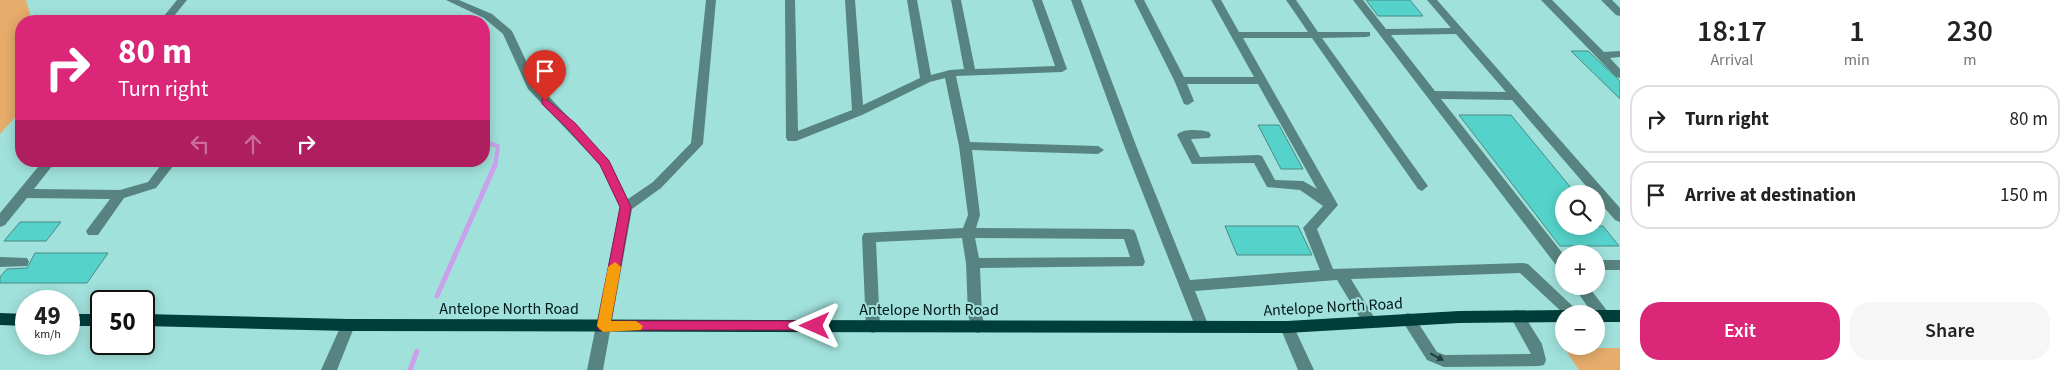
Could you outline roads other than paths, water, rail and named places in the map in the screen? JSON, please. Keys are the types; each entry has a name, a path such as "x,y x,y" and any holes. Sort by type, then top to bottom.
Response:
{"main road":[{"name":"Antelope North Road","path":"155,320 348,325 1286,327 1408,320 1555,316"},
{"path":"1605,316 1620,316"},
{"path":"0,319 15,320"}],"street":[{"path":"170,15 182,0"},
{"path":"451,0 486,15"},
{"path":"626,207 657,185 697,144 711,0"},
{"path":"790,0 792,138 858,112 926,80 950,73 1062,69 1037,0"},
{"path":"850,0 858,112"},
{"path":"912,0 926,80"},
{"path":"956,0 970,72"},
{"path":"1076,0 1131,148 1202,327"},
{"path":"1140,0 1180,80 1188,101"},
{"path":"1216,0 1332,205"},
{"path":"1291,0 1314,36 1422,186"},
{"path":"1358,0 1555,253"},
{"path":"1432,0 1620,217"},
{"path":"1546,0 1620,74"},
{"path":"1606,0 1620,13"},
{"path":"490,18 508,33 532,86 605,164 626,207 595,370"},
{"path":"1383,32 1459,31"},
{"path":"1236,35 1314,36 1366,34"},
{"path":"1601,56 1620,54"},
{"path":"950,73 966,146 974,215 968,233 973,263 975,315 978,326"},
{"path":"1180,80 1263,81"},
{"path":"1432,95 1515,96"},
{"path":"1205,135 1183,135 1196,161 1258,159 1272,184 1303,186 1332,205"},
{"path":"966,146 1098,150"},
{"path":"0,222 45,167"},
{"path":"24,193 120,195 152,185 166,167"},
{"path":"93,231 120,195"},
{"path":"1332,205 1310,228 1335,275 1370,322"},
{"path":"873,326 869,238 968,233 1129,234 1138,262 973,263"},
{"path":"0,262 22,262"},
{"path":"1605,265 1620,265"},
{"path":"1187,286 1335,275 1523,268 1564,305"},
{"path":"1408,320 1432,356 1444,361 1539,360 1537,348 1517,316"},
{"path":"329,370 348,325"},
{"path":"1286,327 1306,370"}],"waterway":[{"path":"490,144 498,146 495,167"},
{"path":"437,296 495,165"},
{"path":"410,370 417,351"}]}
